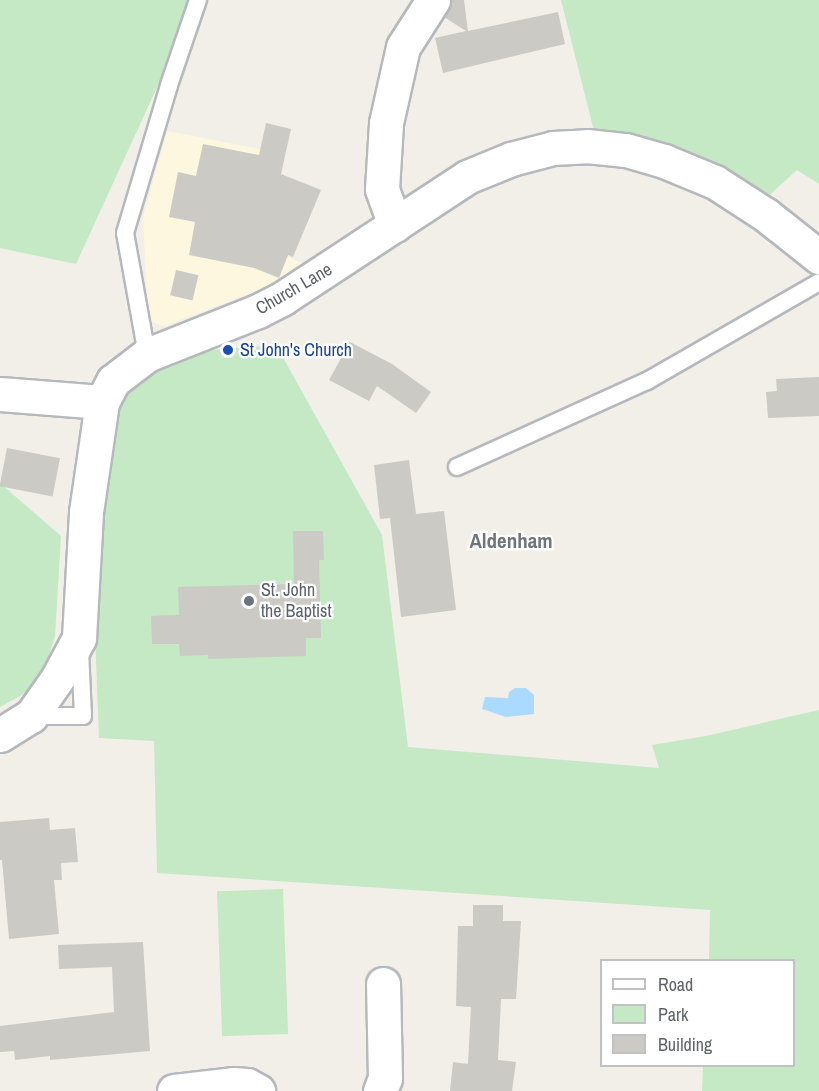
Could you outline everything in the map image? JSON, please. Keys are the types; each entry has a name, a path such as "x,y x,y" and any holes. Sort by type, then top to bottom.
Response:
{"street":[{"path":"395,225 382,189 386,123 403,47 433,0"},
{"name":"Church Lane","path":"0,735 31,716 57,679 79,638 86,512 102,402 113,381 147,355 258,311 283,298 467,177 511,159 553,148 586,146 626,150 664,161 715,182 766,215 819,257"},
{"path":"0,394 102,402"},
{"path":"380,1091 385,1078 383,984"},
{"path":"174,1091 233,1084 247,1085 258,1091"}],"lane":[{"path":"147,355 125,233 198,0"},
{"path":"457,467 648,381 819,282"}],"shaded area":[{"path":"167,131 280,153 260,245 302,263 285,280 165,326 148,321 143,217"}],"green space":[{"path":"0,0 197,0 76,264 0,248"},
{"path":"561,0 819,0 819,184 797,170 764,200 596,139"},
{"path":"276,345 382,535 408,747 659,768 652,745 706,736 819,710 819,1091 702,1091 703,1067 795,1067 795,959 709,959 710,910 157,873 154,741 99,738 95,634 100,434 133,378 183,352"},
{"path":"0,483 61,536 55,636 43,674 22,695 0,707"},
{"path":"283,889 288,1034 222,1036 217,891"}],"water":[{"path":"515,688 526,688 534,695 534,714 506,717 482,709 485,697 508,698 509,692"}],"building":[{"path":"452,0 464,0 468,31 558,12 565,44 443,73 435,38 466,31 444,17"},
{"path":"266,123 291,129 281,174 321,190 293,257 288,255 279,278 254,268 189,255 195,222 169,217 178,172 196,176 203,144 259,155"},
{"path":"176,270 198,275 193,301 170,295"},
{"path":"350,342 392,364 431,392 416,413 377,386 369,401 329,380"},
{"path":"819,377 819,416 768,418 766,392 777,391 776,379"},
{"path":"7,448 60,458 53,497 0,486"},
{"path":"409,460 416,514 444,511 456,610 401,617 390,518 380,519 374,465"},
{"name":"St. John the Baptist","path":"293,531 323,531 324,560 319,560 321,638 306,638 306,656 208,659 208,655 180,656 179,644 152,644 151,616 179,615 178,587 294,584"},
{"path":"49,818 50,830 75,828 78,862 61,863 62,880 54,880 59,934 9,939 2,860 0,860 0,822"},
{"path":"473,905 503,905 503,921 521,921 516,999 501,999 498,1060 516,1062 512,1091 450,1091 453,1062 468,1064 471,1007 456,1006 458,926 473,926"},
{"path":"143,942 150,1051 50,1060 50,1056 15,1060 14,1051 0,1052 0,1026 114,1012 112,967 59,969 58,945"}],"place":[{"name":"St John's Church","path":"228,350"},
{"name":"St. John the Baptist","path":"249,601"}],"district":[{"name":"Aldenham","path":"511,541"}]}
